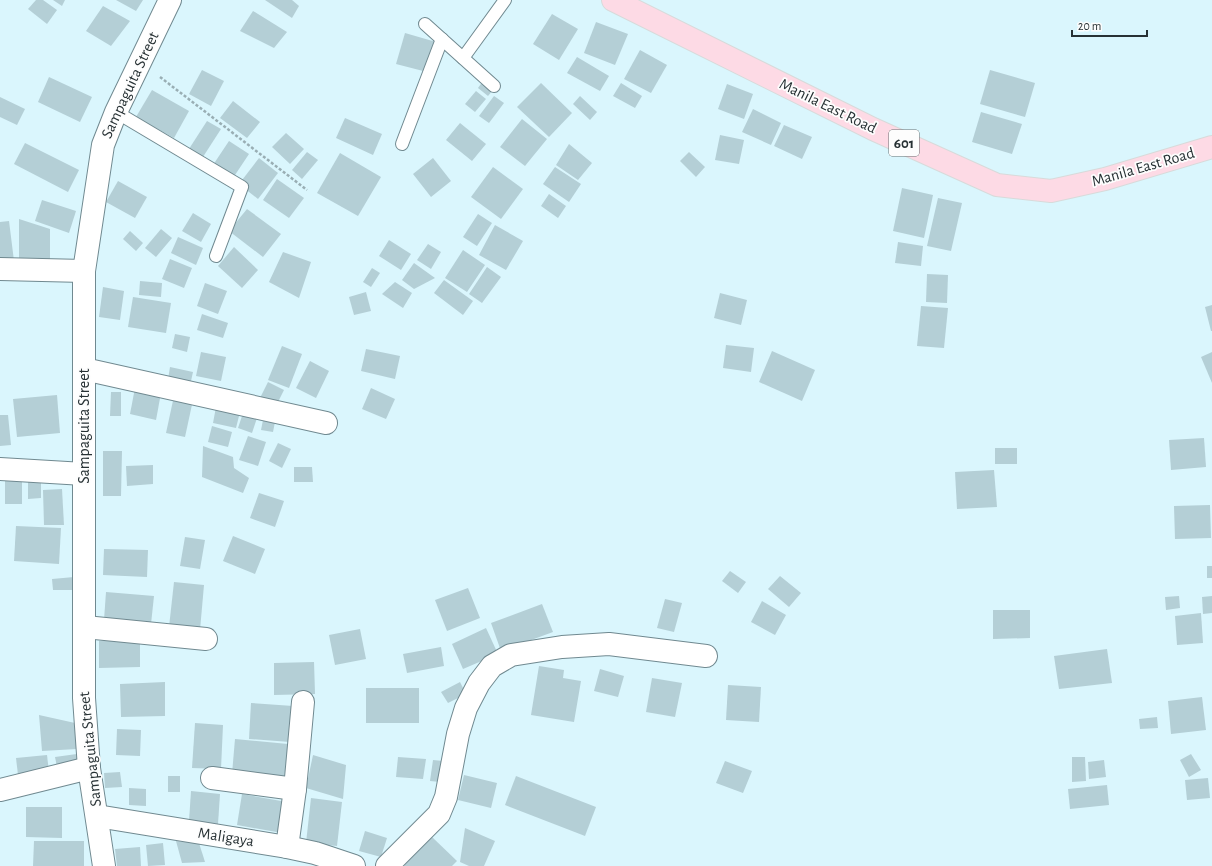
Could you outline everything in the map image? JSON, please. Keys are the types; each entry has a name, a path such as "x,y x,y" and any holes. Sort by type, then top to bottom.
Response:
{"main road":[{"name":"Manila East Road","path":"613,0 873,129 997,185 1051,191 1105,179 1212,146"}],"street":[{"name":"Sampaguita Street","path":"104,866 89,768 84,698 84,271 103,146 116,112 170,0"},
{"path":"0,269 84,271"},
{"path":"84,369 326,422"},
{"path":"0,469 84,474"},
{"path":"84,627 206,639"},
{"path":"387,866 439,814 446,797 458,734 466,708 479,683 492,666 511,655 562,646 609,644 706,656"},
{"path":"287,847 295,789 303,702"},
{"path":"0,790 89,768"},
{"path":"212,778 295,789"},
{"name":"Maligaya","path":"97,816 287,847 316,853 354,866"}],"lane":[{"path":"463,58 505,0"},
{"path":"424,24 494,86"},
{"path":"402,144 442,39"},
{"path":"116,112 242,187 216,256"}],"path":[{"path":"140,62 307,190"}],"building":[{"path":"36,0 43,0 57,10 47,24 28,9"},
{"path":"53,0 65,0 62,6"},
{"path":"116,0 143,0 136,11"},
{"path":"265,0 292,0 299,6 292,18"},
{"path":"103,6 130,21 111,46 86,31"},
{"path":"253,11 287,32 274,48 240,31"},
{"path":"552,14 578,29 559,60 533,44"},
{"path":"596,22 628,34 615,65 584,53"},
{"path":"405,33 436,42 427,72 396,64"},
{"path":"640,50 667,65 651,93 624,79"},
{"path":"577,57 609,76 600,91 567,73"},
{"path":"202,70 224,81 211,106 189,94"},
{"path":"990,70 1035,83 1025,117 980,104"},
{"path":"49,77 92,97 80,122 38,102"},
{"path":"483,81 493,90 488,96 478,88"},
{"path":"541,83 572,113 549,137 517,107"},
{"path":"621,83 642,96 635,108 613,96"},
{"path":"727,84 753,94 744,119 718,109"},
{"path":"152,90 189,111 174,138 136,117"},
{"path":"476,91 486,99 475,112 465,104"},
{"path":"494,96 504,103 489,123 479,116"},
{"path":"580,96 597,112 590,120 573,104"},
{"path":"0,97 25,109 17,125 0,117"},
{"path":"233,101 260,122 247,138 220,118"},
{"path":"753,109 781,123 771,145 742,132"},
{"path":"981,112 1022,124 1012,154 972,142"},
{"path":"345,118 382,134 373,155 336,138"},
{"path":"522,119 547,139 525,166 500,147"},
{"path":"207,121 221,129 201,160 187,152"},
{"path":"460,123 486,144 472,161 446,140"},
{"path":"784,125 812,137 802,159 774,146"},
{"path":"286,133 304,149 290,164 272,147"},
{"path":"720,135 744,140 739,164 715,160"},
{"path":"229,141 249,154 233,178 213,165"},
{"path":"25,143 79,170 68,192 14,164"},
{"path":"569,144 592,163 578,180 556,165"},
{"path":"307,152 318,160 302,179 292,170"},
{"path":"689,152 705,167 696,177 680,161"},
{"path":"340,153 381,177 358,216 317,193"},
{"path":"259,158 278,173 258,199 239,184"},
{"path":"433,158 451,181 431,197 413,174"},
{"path":"493,167 523,189 501,219 471,197"},
{"path":"555,167 581,184 569,202 543,184"},
{"path":"277,179 304,198 289,218 263,200"},
{"path":"118,181 147,197 135,218 106,202"},
{"path":"902,188 933,195 924,238 893,231"},
{"path":"549,194 566,206 558,218 541,206"},
{"path":"938,198 962,203 951,251 927,246"},
{"path":"42,200 76,211 69,233 35,221"},
{"path":"247,209 281,234 263,257 229,231"},
{"path":"193,213 211,224 201,242 182,231"},
{"path":"478,214 492,223 477,246 463,237"},
{"path":"19,219 50,229 50,267 19,267"},
{"path":"9,221 14,261 0,263 0,222"},
{"path":"495,225 523,241 506,270 479,255"},
{"path":"161,229 172,238 156,257 145,248"},
{"path":"130,231 143,243 136,251 123,239"},
{"path":"178,237 203,248 196,265 171,253"},
{"path":"389,240 411,254 401,270 379,256"},
{"path":"898,242 923,246 921,266 895,263"},
{"path":"428,244 441,252 431,269 417,260"},
{"path":"234,247 258,270 242,288 218,266"},
{"path":"463,250 485,265 467,292 445,278"},
{"path":"283,252 311,262 299,298 269,282"},
{"path":"170,259 192,268 184,288 162,279"},
{"path":"414,263 435,278 414,289 402,280"},
{"path":"487,267 501,277 482,303 469,294"},
{"path":"372,268 380,273 371,287 363,282"},
{"path":"927,274 948,275 947,303 926,302"},
{"path":"444,280 473,301 463,315 434,293"},
{"path":"140,281 162,283 161,297 139,295"},
{"path":"395,282 412,293 403,308 382,294"},
{"path":"205,283 227,291 218,314 197,306"},
{"path":"103,287 124,291 120,320 99,317"},
{"path":"366,292 371,311 354,315 349,297"},
{"path":"720,293 747,300 741,325 714,318"},
{"path":"133,297 171,303 166,333 128,327"},
{"path":"1212,305 1212,331 1211,331 1205,307"},
{"path":"921,306 948,308 944,348 917,346"},
{"path":"202,314 228,323 223,338 197,330"},
{"path":"175,334 190,337 187,352 172,348"},
{"path":"726,345 754,348 751,372 723,368"},
{"path":"282,346 302,354 289,388 268,380"},
{"path":"366,349 400,356 395,379 361,371"},
{"path":"772,351 815,370 802,401 759,382"},
{"path":"201,352 226,357 221,381 196,376"},
{"path":"1212,352 1212,383 1201,357"},
{"path":"310,361 329,371 316,398 296,388"},
{"path":"170,367 193,372 189,390 167,386"},
{"path":"268,382 284,390 276,406 260,398"},
{"path":"135,388 161,393 156,420 130,414"},
{"path":"371,388 395,399 386,419 362,409"},
{"path":"111,392 121,392 121,416 110,416"},
{"path":"57,395 60,433 17,437 13,399"},
{"path":"174,396 193,400 185,437 166,433"},
{"path":"216,407 240,412 236,428 213,423"},
{"path":"243,413 257,418 252,433 238,428"},
{"path":"0,415 8,415 11,445 0,446"},
{"path":"263,420 275,422 273,432 261,430"},
{"path":"212,426 232,432 228,447 208,442"},
{"path":"248,436 266,442 258,466 239,460"},
{"path":"1204,438 1206,467 1171,470 1169,440"},
{"path":"278,443 291,449 282,468 269,461"},
{"path":"203,446 233,457 234,468 249,478 243,493 202,477"},
{"path":"995,448 1017,448 1017,464 995,464"},
{"path":"103,451 122,451 121,496 103,496"},
{"path":"153,465 153,484 127,486 126,466"},
{"path":"294,467 312,467 313,482 294,482"},
{"path":"994,470 997,507 957,509 955,472"},
{"path":"28,476 41,476 41,498 28,499"},
{"path":"5,478 22,478 22,504 5,504"},
{"path":"62,489 64,525 44,525 43,490"},
{"path":"259,493 284,501 275,527 250,518"},
{"path":"1210,505 1211,538 1175,539 1174,506"},
{"path":"16,526 61,528 59,564 14,561"},
{"path":"233,536 265,549 255,574 223,561"},
{"path":"185,537 205,540 200,569 180,566"},
{"path":"104,549 148,550 147,577 103,575"},
{"path":"1207,566 1212,566 1212,578 1207,578"},
{"path":"730,571 746,582 738,593 722,581"},
{"path":"780,576 801,593 789,607 768,589"},
{"path":"74,577 74,590 53,590 52,579"},
{"path":"174,582 204,585 200,630 169,627"},
{"path":"468,588 480,618 447,631 435,600"},
{"path":"106,592 154,596 151,624 104,620"},
{"path":"1179,596 1180,608 1166,610 1165,597"},
{"path":"1212,596 1212,613 1203,614 1202,597"},
{"path":"665,599 682,603 674,632 657,628"},
{"path":"762,601 786,615 775,635 751,622"},
{"path":"542,604 553,632 501,651 491,623"},
{"path":"993,610 1030,610 1030,638 993,639"},
{"path":"1201,613 1203,643 1177,645 1175,616"},
{"path":"486,628 498,654 463,669 452,644"},
{"path":"360,629 366,659 335,665 329,635"},
{"path":"99,641 140,641 140,667 99,668"},
{"path":"441,647 444,666 407,673 403,654"},
{"path":"1107,649 1112,683 1059,689 1054,656"},
{"path":"314,662 315,694 274,695 274,663"},
{"path":"539,666 564,670 563,678 581,681 574,722 531,715"},
{"path":"600,669 624,676 618,697 594,691"},
{"path":"652,678 682,683 675,717 646,712"},
{"path":"165,682 165,716 121,717 120,684"},
{"path":"460,682 466,694 448,703 441,692"},
{"path":"728,685 761,687 759,722 726,720"},
{"path":"366,688 419,688 419,723 366,723"},
{"path":"1202,697 1206,730 1171,734 1168,701"},
{"path":"251,703 293,706 290,742 249,739"},
{"path":"39,715 75,723 77,749 42,751"},
{"path":"1157,717 1158,728 1140,729 1139,719"},
{"path":"195,723 223,725 221,769 192,768"},
{"path":"117,729 141,730 140,756 116,755"},
{"path":"235,739 288,744 284,780 232,774"},
{"path":"84,753 86,763 57,767 55,757"},
{"path":"1191,754 1201,770 1189,777 1180,760"},
{"path":"47,755 49,772 18,775 16,758"},
{"path":"313,755 346,765 343,799 306,788"},
{"path":"398,757 426,759 423,779 396,777"},
{"path":"1072,757 1085,757 1086,781 1072,782"},
{"path":"433,760 443,761 440,782 430,781"},
{"path":"1104,760 1106,777 1089,779 1088,762"},
{"path":"725,761 752,771 743,793 716,783"},
{"path":"120,772 122,787 105,788 104,773"},
{"path":"464,775 497,783 491,808 458,800"},
{"path":"168,776 180,776 180,792 168,792"},
{"path":"516,776 596,807 585,836 505,805"},
{"path":"1208,778 1210,798 1187,800 1185,780"},
{"path":"1107,785 1109,805 1070,809 1068,789"},
{"path":"129,788 146,789 146,806 129,805"},
{"path":"191,791 220,794 218,824 189,821"},
{"path":"242,794 287,802 282,833 237,825"},
{"path":"311,798 342,802 337,846 306,843"},
{"path":"26,807 62,807 62,838 26,837"},
{"path":"465,828 495,841 484,866 469,866 460,862"},
{"path":"365,831 387,838 381,857 359,851"},
{"path":"432,837 457,861 452,866 405,866 404,865"},
{"path":"34,841 84,841 84,866 33,866"},
{"path":"176,841 199,843 205,862 182,863"},
{"path":"163,843 165,865 148,866 146,845"},
{"path":"140,847 141,866 117,866 115,849"}]}
